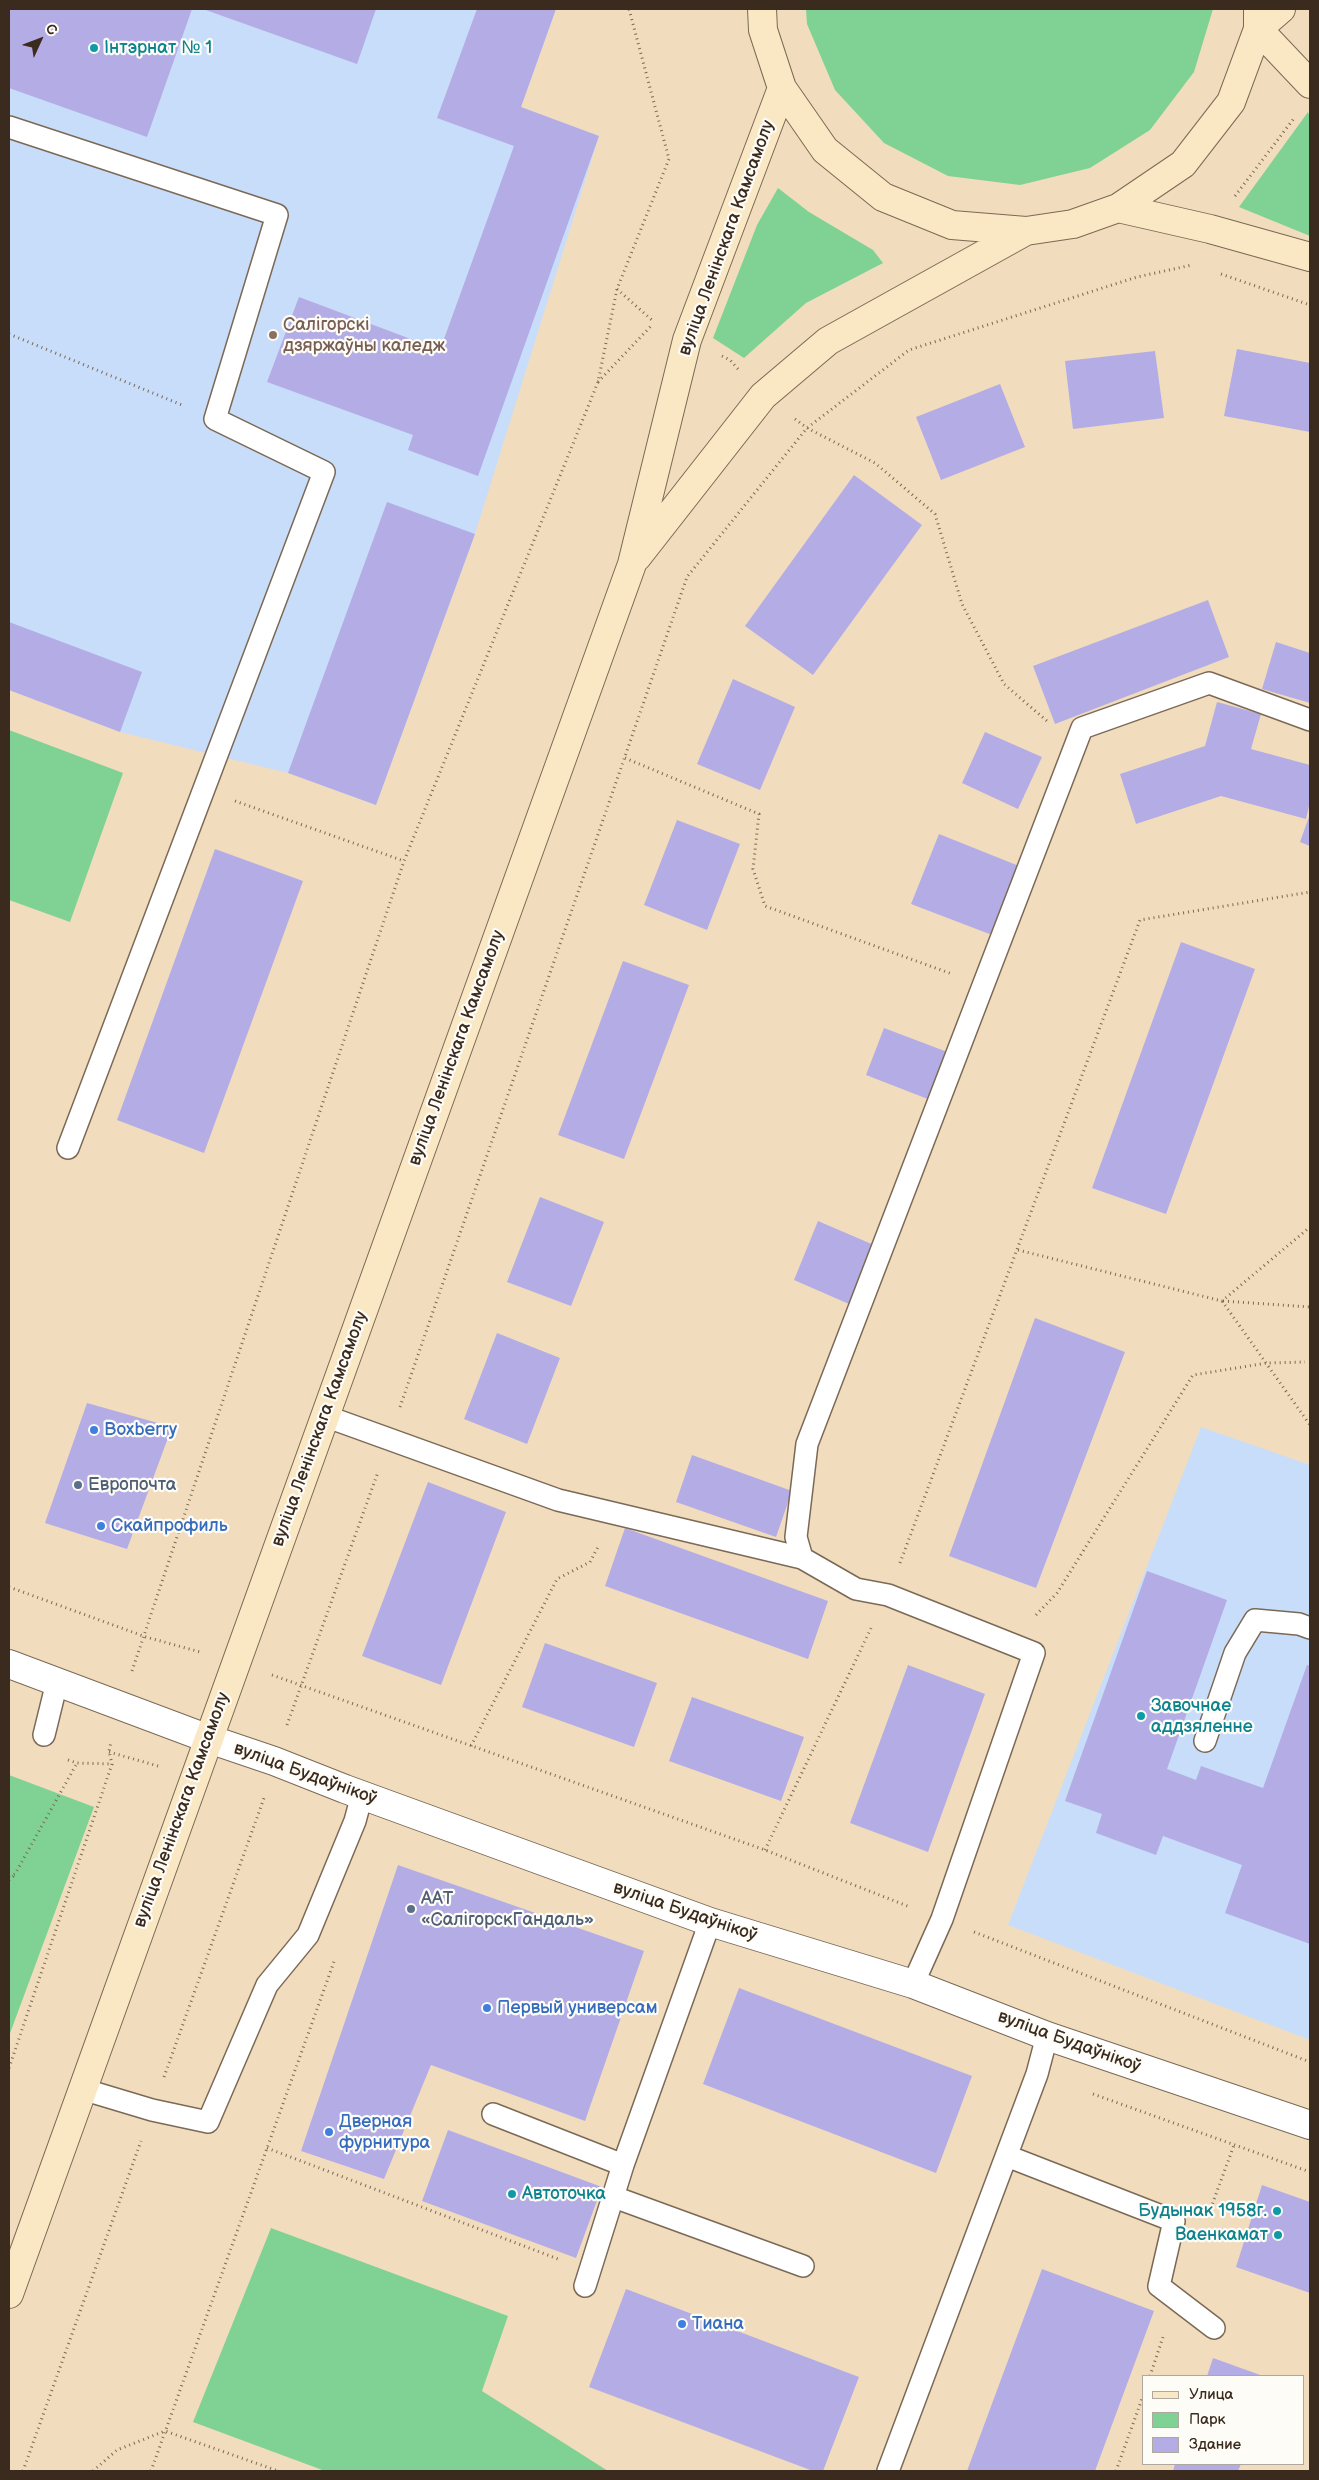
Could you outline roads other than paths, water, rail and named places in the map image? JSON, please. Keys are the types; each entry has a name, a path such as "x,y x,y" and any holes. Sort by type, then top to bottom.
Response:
{"main road":[{"path":"762,9 763,30 782,88 825,150 883,196 952,224 1026,231 1073,224 1118,208 1183,164 1231,102 1258,19 1282,9"},
{"path":"1258,19 1310,84"},
{"name":"вуліца Ленінскага Камсамолу","path":"9,2294 632,564 687,340 782,88"},
{"path":"1118,208 1210,229 1310,257"},
{"name":"вуліца Ленінскага Камсамолу","path":"632,564 763,396 806,359 828,341 1026,231"}],"street":[{"name":"вуліца Будаўнікоў","path":"9,1664 710,1922 913,1984 1047,2036 1310,2126"}],"lane":[{"path":"9,127 277,215 215,419 324,472 68,1148"},
{"path":"802,1558 796,1537 807,1444 1082,728 1209,683 1310,720"},
{"path":"325,1416 558,1500 802,1558 856,1588 888,1594 1034,1653 942,1919 913,1984"},
{"path":"1205,1740 1235,1654 1255,1620 1299,1624 1310,1628"},
{"path":"44,1735 57,1682"},
{"path":"82,2089 152,2110 208,2122 267,1985 308,1935 355,1822 362,1795"},
{"path":"588,2278 623,2165 710,1922"},
{"path":"888,2471 1037,2074 1047,2036"},
{"path":"493,2114 623,2165"},
{"path":"1006,2156 1174,2221 1159,2286 1214,2328"},
{"path":"614,2197 804,2266"}],"place":[{"name":"Інтэрнат № 1","path":"94,48"},
{"name":"Салігорскі дзяржаўны каледж","path":"273,335"},
{"name":"Boxberry","path":"94,1430"},
{"name":"Европочта","path":"78,1485"},
{"name":"Скайпрофиль","path":"101,1526"},
{"name":"Завочнае аддзяленне","path":"1141,1716"},
{"name":"ААТ «СалігорскГандаль»","path":"411,1909"},
{"name":"Первый универсам","path":"487,2008"},
{"name":"Дверная фурнитура","path":"329,2132"},
{"name":"Автоточка","path":"512,2194"},
{"name":"Будынак 1958г.","path":"1277,2211"},
{"name":"Ваенкамат","path":"1278,2235"},
{"name":"Тиана","path":"682,2324"}]}
